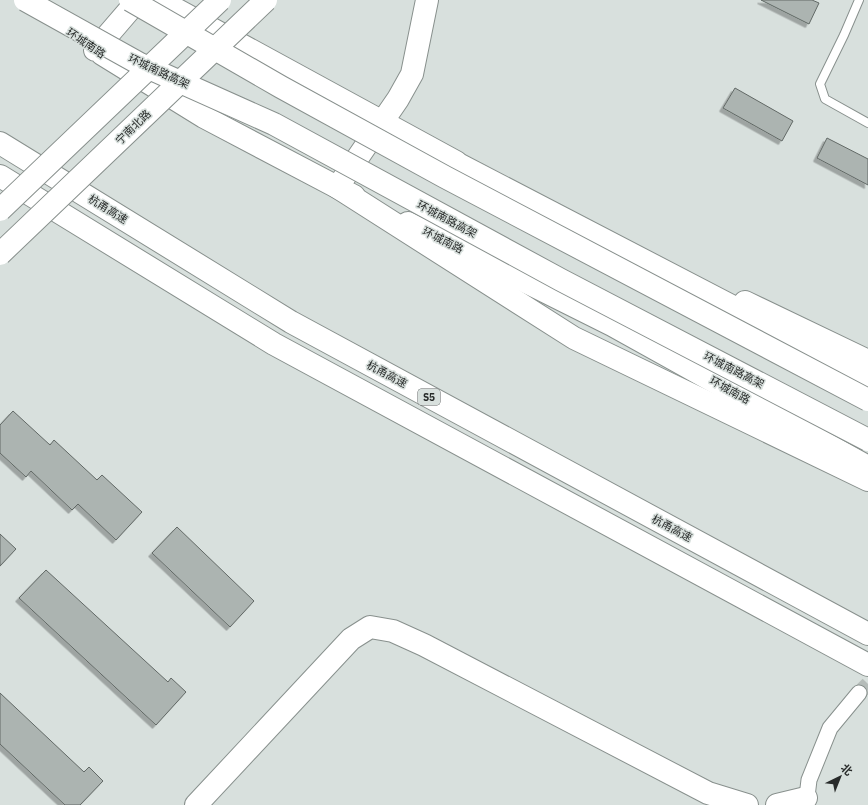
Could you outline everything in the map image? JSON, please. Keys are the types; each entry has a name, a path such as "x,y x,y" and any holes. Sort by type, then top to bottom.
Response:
{"main road":[{"path":"130,0 268,80 445,177 868,400"},
{"path":"95,50 138,0"},
{"path":"159,0 439,154 868,377"},
{"path":"0,210 220,0"},
{"name":"宁南北路","path":"0,254 266,0"},
{"path":"428,0 412,74 382,122 337,187 574,338 868,480"},
{"name":"环城南路","path":"26,1 95,50 204,117 337,187 612,325 868,467"},
{"name":"环城南路高架","path":"26,1 140,64 274,124 561,280 868,440"},
{"name":"杭甬高速","path":"0,143 291,322 868,634"},
{"path":"439,154 868,361"},
{"name":"S5","path":"0,176 274,344 868,665"},
{"path":"196,805 351,639 370,627 393,631 424,645 708,793 747,805"},
{"path":"777,805 806,801"}],"street":[{"path":"806,801 809,780 830,728 859,693"}],"lane":[{"path":"859,0 820,84 825,99 868,123"}],"building":[{"path":"761,0 812,0 819,3 809,24"},
{"path":"735,88 793,121 782,141 723,108"},
{"path":"827,138 868,159 868,185 817,158"},
{"path":"13,411 50,445 54,440 97,480 102,475 142,512 116,540 78,504 72,510 31,471 26,477 0,453 0,425"},
{"path":"177,527 254,601 230,627 152,553"},
{"path":"0,534 16,549 0,566"},
{"path":"46,570 168,682 171,678 186,692 156,725 19,598"},
{"path":"0,693 84,772 89,767 103,781 80,805 65,805 0,744"}],"tunnel":[{"path":"859,693 868,684"}]}
